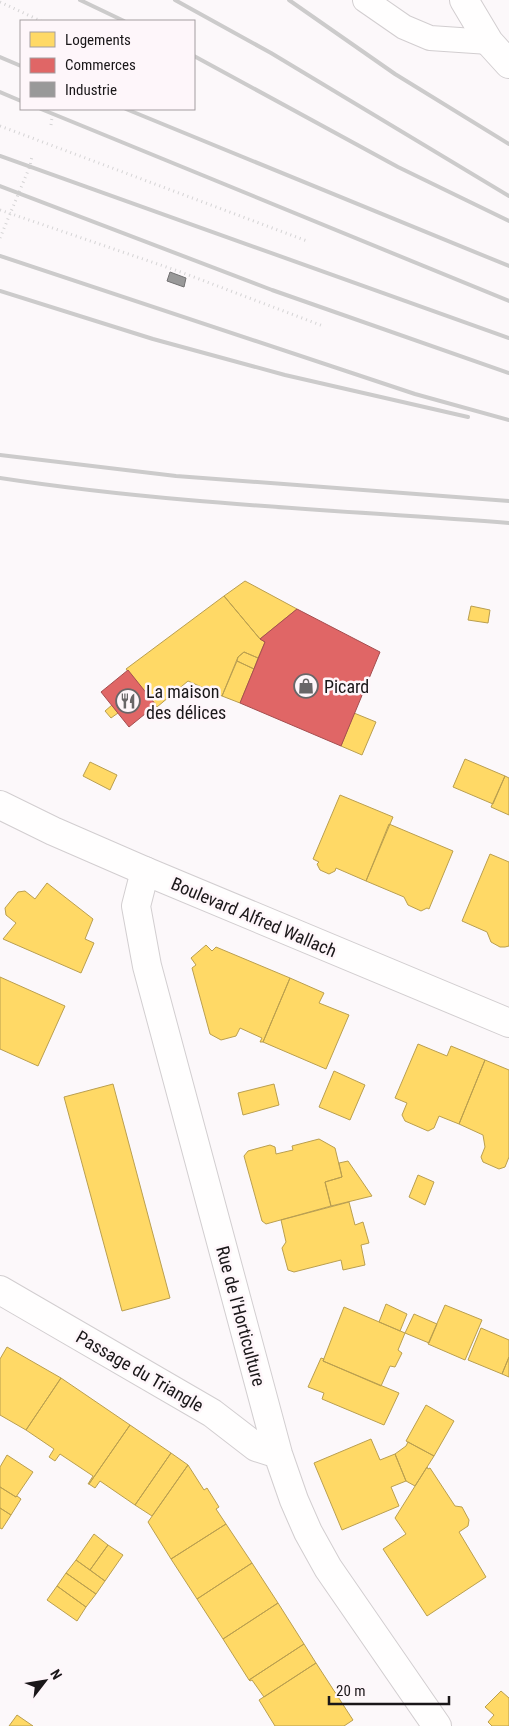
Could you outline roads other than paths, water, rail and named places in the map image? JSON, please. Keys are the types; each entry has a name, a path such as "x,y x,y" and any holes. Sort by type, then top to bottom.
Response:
{"street":[{"path":"464,0 489,42 509,64"},
{"name":"Boulevard Alfred Wallach","path":"0,805 53,831 145,871 509,1023"},
{"name":"Rue de l'Horticulture","path":"145,871 136,906 148,966 278,1454 294,1500 308,1532 328,1568 436,1726"},
{"name":"Passage du Triangle","path":"0,1290 212,1413 256,1447 278,1454"}],"lane":[{"path":"364,0 404,27 430,38 489,42"}],"railway":[{"path":"80,0 122,20"},
{"path":"175,0 271,53 509,196"},
{"path":"289,0 395,74 509,144"},
{"path":"0,57 20,66"},
{"path":"195,57 398,167 509,221"},
{"path":"0,92 20,101"},
{"path":"43,110 509,301"},
{"path":"128,110 509,266"},
{"path":"0,156 509,338"},
{"path":"0,186 272,290 509,373"},
{"path":"0,256 415,394 509,420"},
{"path":"0,291 153,339 285,375 468,417"},
{"path":"0,455 176,476 509,501"},
{"path":"0,478 63,487 190,500 509,523"}],"place":[{"name":"Picard","path":"306,686"},
{"name":"La maison des délices","path":"128,701"}]}
